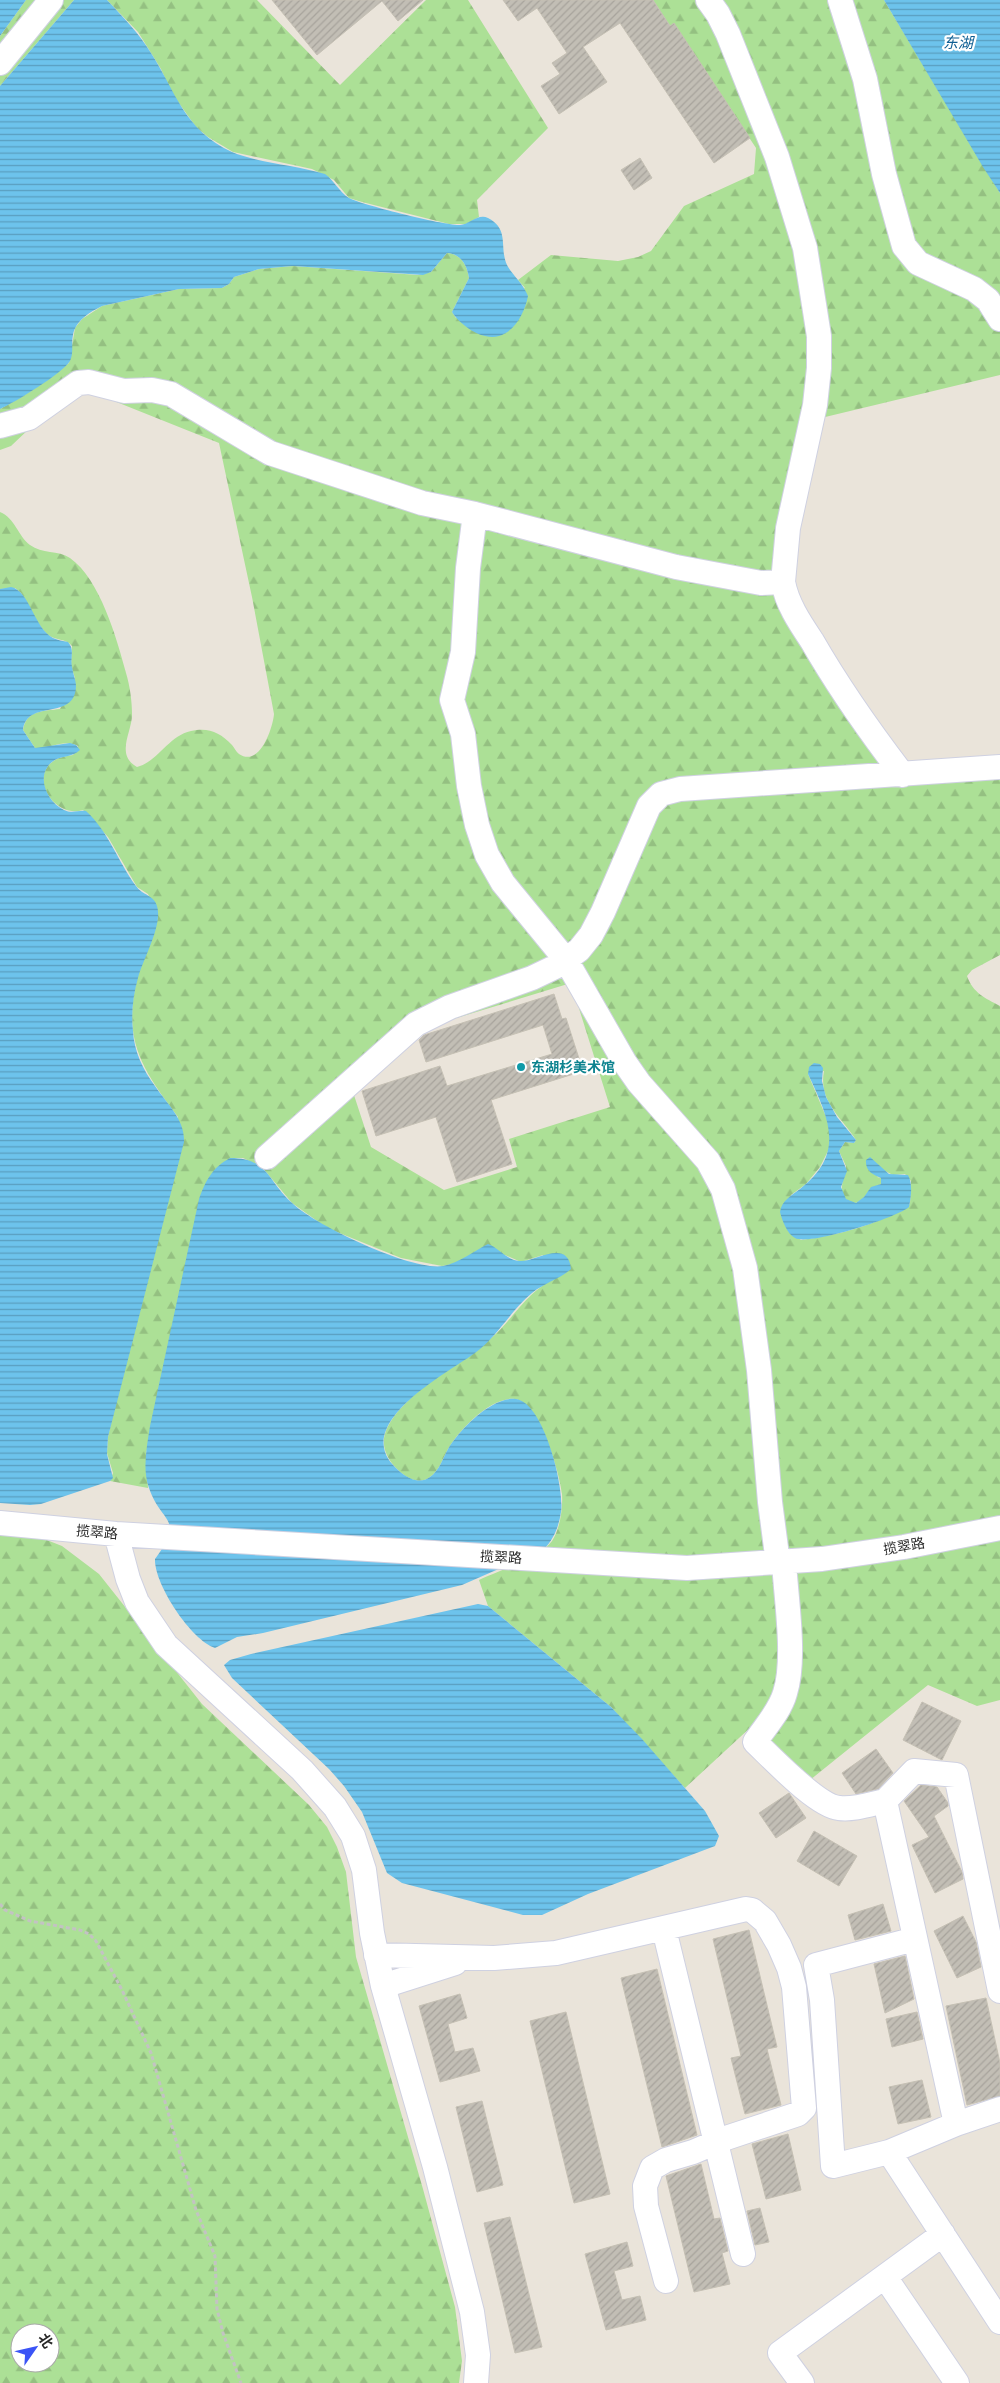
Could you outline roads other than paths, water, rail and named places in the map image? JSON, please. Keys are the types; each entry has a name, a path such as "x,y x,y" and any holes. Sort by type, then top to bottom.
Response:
{"street":[{"path":"0,64 51,0"},
{"path":"708,0 718,14 728,34 777,157 804,248 819,336 819,368 815,405 791,508 783,582 794,611 832,675 903,775"},
{"path":"840,0 865,78 886,183 904,246 918,263 974,289 988,300 1000,319"},
{"path":"0,426 29,418 78,383 89,382 124,391 152,390 178,398 243,439 270,453 422,503 475,514 676,567 752,582 783,582"},
{"path":"475,514 468,568 463,652 452,700 463,734 475,815 488,855 495,870 566,960 625,1063 639,1083 708,1161 723,1189 745,1268 759,1370 788,1632 788,1683 781,1705 755,1742 816,1797 831,1806 844,1808 885,1801 914,1771 956,1775 1000,1991"},
{"path":"267,1157 416,1024 450,1007 532,978 566,960 579,950 591,935 604,912 648,806 661,794 680,788 903,775 1000,767"},
{"name":"揽翠路","path":"0,1523 142,1536 687,1568 781,1563 904,1546 1000,1528"},
{"path":"116,1534 128,1579 137,1602 166,1645 323,1791 346,1824 355,1842 364,1870 366,1896 383,1986 435,2167 472,2312 478,2355 476,2383"},
{"path":"885,1801 956,2124"},
{"path":"376,1955 475,1956 494,1958 556,1953 746,1909 752,1910 765,1921 779,1946 794,1987 804,2108 798,2114 660,2162 649,2172 645,2186 646,2206 666,2281"},
{"path":"664,1928 743,2254"},
{"path":"915,1938 816,1964 822,2000 833,2166 889,2152 956,2124 1000,2109"},
{"path":"383,1986 475,1956"},
{"path":"889,2152 1000,2322"},
{"path":"802,2383 780,2353 943,2234"},
{"path":"885,2277 957,2383"}],"water":[{"path":"0,0 26,0 0,36"},
{"path":"74,0 107,0 146,46 192,121 203,133 232,152 253,159 325,174 349,198 385,209 460,225 481,217 495,222 502,233 507,265 528,296 519,320 510,330 499,336 492,337 472,331 460,322 452,312 469,278 463,261 456,255 447,253 431,272 423,275 293,266 259,269 234,277 229,284 222,288 179,289 97,308 80,321 74,330 71,358 66,366 38,387 0,409 0,86"},
{"name":"东湖","path":"884,0 1000,0 1000,193 983,167"},
{"path":"11,587 23,595 47,633 55,639 68,642 71,648 72,670 76,681 74,697 68,704 33,715 26,720 23,730 35,748 70,743 76,745 80,750 77,753 55,760 47,768 44,774 44,781 48,795 64,810 70,812 86,811 94,819 136,886 151,897 157,906 158,914 155,932 140,970 135,991 132,1025 140,1060 174,1112 184,1134 184,1142 108,1437 107,1454 113,1478 110,1481 41,1504 30,1505 0,1503 0,589"},
{"path":"814,1063 820,1064 823,1068 822,1081 826,1097 837,1117 856,1140 854,1143 845,1142 839,1151 847,1171 841,1187 846,1199 856,1203 864,1197 871,1187 881,1184 881,1178 868,1170 866,1160 870,1157 889,1174 908,1175 911,1182 911,1195 909,1207 888,1218 834,1235 803,1239 792,1236 787,1230 780,1212 785,1201 814,1176 824,1162 828,1149 827,1121 808,1074 809,1067"},
{"path":"230,1158 243,1159 260,1166 291,1202 320,1222 341,1234 387,1254 409,1261 428,1266 443,1266 461,1260 488,1244 519,1261 557,1253 564,1255 569,1260 571,1269 532,1293 517,1307 498,1331 475,1353 429,1384 412,1398 397,1413 387,1428 384,1444 389,1460 397,1469 407,1477 419,1481 425,1480 436,1471 453,1441 468,1424 487,1408 497,1403 516,1399 526,1404 544,1430 560,1485 561,1512 559,1522 556,1532 544,1549 462,1585 263,1633 237,1637 215,1648 205,1643 185,1623 167,1596 156,1570 155,1559 169,1535 170,1528 149,1488 146,1473 146,1457 150,1426 199,1199 210,1175"},
{"path":"478,1604 488,1606 611,1707 642,1739 705,1811 719,1836 715,1846 588,1894 542,1915 523,1915 402,1883 387,1873 362,1812 344,1786 329,1769 232,1678 224,1665 230,1660 251,1654"}],"place":[{"name":"东湖杉美术馆","path":"521,1067"}]}
